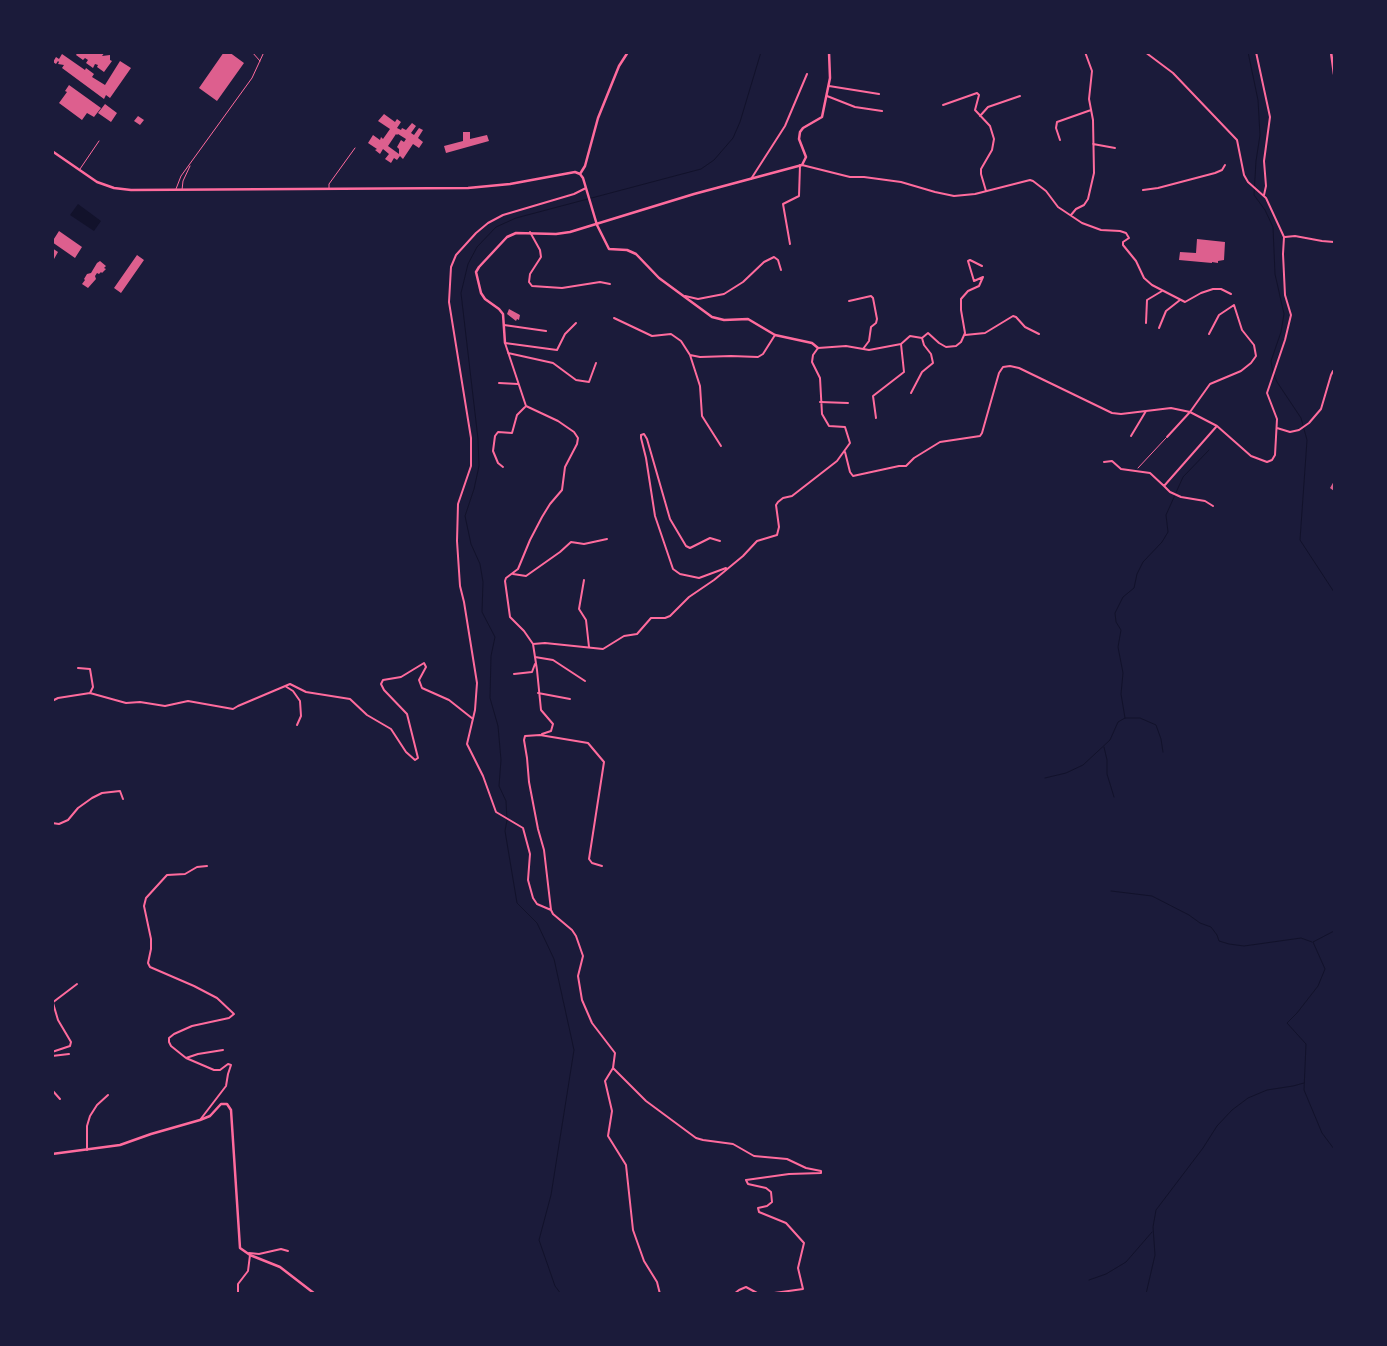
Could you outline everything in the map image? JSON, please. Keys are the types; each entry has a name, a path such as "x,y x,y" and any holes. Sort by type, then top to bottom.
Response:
{"street":[{"path":"580,174 585,166 598,118 618,68 628,52"},
{"path":"790,244 783,204 799,196 801,165 806,156 799,139 800,132 803,128 822,117 829,86 829,52"},
{"path":"1070,215 1085,204 1090,195 1094,173 1094,144 1090,99 1092,71 1085,52"},
{"path":"845,452 850,472 853,476 906,466 914,458 936,444 980,436 999,373 1004,367 1010,366 1019,368 1112,413 1121,414 1173,408 1190,412 1217,426 1248,454 1267,462 1272,460 1275,455 1277,427 1276,415 1267,396 1268,388 1285,340 1291,315 1285,295 1284,237 1264,195 1244,175 1238,140 1174,73 1145,52"},
{"path":"1256,52 1270,118 1264,161 1266,186 1264,195"},
{"path":"1331,52 1334,74"},
{"path":"751,179 785,126 807,74"},
{"path":"829,86 879,94"},
{"path":"943,105 977,93 979,98 975,110 990,126 994,139 992,150 985,158 980,174 986,191"},
{"path":"826,95 855,108 882,111"},
{"path":"980,116 988,107 1020,96"},
{"path":"1060,140 1056,128 1057,122 1091,110"},
{"path":"1094,144 1114,148"},
{"path":"52,150 93,180 114,188 131,190 468,188 510,184 570,173 580,174"},
{"path":"540,735 551,730 553,726 541,712 533,644 528,636 512,621 509,614 505,582 506,578 518,569 542,516 563,488 566,463 578,440 576,433 558,421 526,406 505,343 501,311 485,299 481,293 476,272 478,267 510,235 530,232 550,234 570,232 694,194 801,165 850,177 901,182 943,194 963,196 1007,188 1030,180 1046,191 1058,206 1070,215 1096,229 1126,233 1129,238 1123,244 1136,262 1142,276 1150,284 1162,291 1186,302 1201,293 1216,289 1231,294"},
{"path":"1143,190 1158,188 1215,173 1222,170 1225,165"},
{"path":"580,174 583,178 597,225 607,247 627,250 636,254 659,278 712,317 724,320 748,319 775,335 812,343 818,348 846,346 875,349 901,344 910,336 922,338 928,333 942,345 953,347 962,342 965,336 961,299 965,293 979,286 983,277 974,281 968,261 970,260 982,266"},
{"path":"551,910 538,904 533,898 528,880 530,854 523,828 496,812 483,776 467,744 477,697 477,674 460,586 457,541 458,504 471,466 471,438 449,302 450,267 456,255 488,223 503,216 574,194 586,188"},
{"path":"530,232 540,250 541,257 530,274 529,282 532,286 562,288 600,282 610,284"},
{"path":"1284,237 1295,236 1334,242"},
{"path":"683,297 698,299 724,294 743,282 764,262 774,257 778,260 781,270"},
{"path":"1146,323 1147,300 1162,291"},
{"path":"849,301 871,296 873,298 877,319 876,323 871,327 869,341 863,349"},
{"path":"1159,328 1166,311 1180,300"},
{"path":"1167,437 1190,412 1210,384 1241,371 1256,356 1254,345 1242,330 1234,305 1219,316 1209,334"},
{"path":"965,336 985,333 1013,316 1025,327 1039,334"},
{"path":"614,318 652,336 671,334 681,341 690,355 700,386 702,416 721,446"},
{"path":"505,343 557,350 565,334 576,323"},
{"path":"504,325 546,331"},
{"path":"690,355 707,358 731,356 755,358 763,354 775,335"},
{"path":"911,393 922,372 933,363 931,353 922,338"},
{"path":"876,418 873,396 904,372 901,344"},
{"path":"533,644 546,643 606,648 622,638 637,634 651,618 670,616 689,597 714,580 757,541 777,534 776,509 778,502 783,498 792,496 837,461 845,452 850,442 847,429 844,426 832,427 827,425 822,414 820,378 812,362 813,355 818,348"},
{"path":"508,353 553,363 576,380 589,382 596,362"},
{"path":"1277,427 1290,432 1306,426 1320,412 1331,375 1334,372"},
{"path":"499,383 518,384"},
{"path":"820,402 848,403"},
{"path":"503,467 498,463 493,452 495,436 498,432 512,433 517,415 526,406"},
{"path":"1131,436 1146,410"},
{"path":"1164,486 1217,426"},
{"path":"720,542 710,538 690,548 686,546 670,519 647,439 645,435 641,435 655,516 673,569 680,574 702,578 728,568"},
{"path":"1104,462 1112,461 1121,469 1150,473 1170,492 1181,498 1205,501 1212,506"},
{"path":"513,574 526,576 571,542 584,544 607,539"},
{"path":"584,580 579,609 586,620 589,647"},
{"path":"535,657 553,660 585,681"},
{"path":"514,674 532,672 536,661"},
{"path":"52,701 58,698 90,693 126,703 140,702 165,706 188,701 233,709 284,686 292,685 306,692 350,699 367,715 391,729 406,752 415,760 418,758 407,714 384,690 381,684 383,680 401,677 421,664 425,664 426,667 420,680 420,686 449,700 473,719"},
{"path":"78,668 90,669 93,687 90,693"},
{"path":"284,686 295,693 300,701 300,716 297,726"},
{"path":"538,693 570,698"},
{"path":"602,866 590,863 589,860 604,763 588,743 540,735 526,736 524,740 528,782 544,850 551,910 576,936 583,956 578,972 580,993 592,1023 616,1053 613,1068 604,1081 612,1111 608,1136 626,1165 633,1230 641,1254 657,1282 660,1294"},
{"path":"52,823 59,824 68,820 78,808 102,793 120,791 123,799"},
{"path":"200,1120 226,1086 231,1066 228,1064 222,1069 214,1070 186,1058 171,1046 170,1036 192,1026 229,1018 234,1013 214,996 150,967 148,963 151,939 144,906 146,898 167,875 184,874 197,867 206,866"},
{"path":"52,1052 70,1046 71,1042 58,1020 53,1003 77,984"},
{"path":"186,1058 223,1050"},
{"path":"52,1056 69,1054"},
{"path":"613,1068 646,1102 696,1138 733,1144 754,1156 787,1159 806,1168 822,1172 788,1174 746,1180 748,1184 766,1188 771,1192 772,1202 767,1206 758,1208 759,1212 786,1223 804,1243 798,1268 804,1286 803,1289 767,1294"},
{"path":"52,1090 60,1099"},
{"path":"87,1150 87,1126 90,1116 97,1105 108,1095"},
{"path":"52,1154 120,1146 151,1134 200,1120 210,1116 223,1103 227,1104 231,1110 238,1241 240,1248 250,1255 280,1267 315,1294"},
{"path":"246,1253 259,1254 281,1249 288,1251"},
{"path":"238,1294 238,1284 248,1271 250,1255"},
{"path":"734,1294 746,1288 762,1294"}],"lane":[{"path":"252,52 260,61"},
{"path":"176,190 179,179 252,78 264,52"},
{"path":"79,170 99,141"},
{"path":"329,188 329,184 355,148"},
{"path":"182,190 182,182 191,163"}],"path":[{"path":"1136,470 1167,437"}],"shaded area":[{"path":"78,204 101,221 94,231 70,215"}],"building":[{"path":"78,52 105,52 102,56 110,55 110,60 112,61 104,72 97,67 98,65 95,64 93,68 86,63 88,60 85,58 83,60 76,55"},
{"path":"224,52 229,52 244,63 217,101 199,88"},
{"path":"62,54 85,70 86,68 94,74 92,77 105,85 120,61 131,68 110,98 106,95 104,99 62,68 64,65 58,64 58,61 56,64 53,62 56,57 59,59"},
{"path":"69,85 101,108 94,117 87,113 82,120 59,103 67,92 65,91"},
{"path":"105,104 117,113 111,122 98,113"},
{"path":"384,114 395,122 397,119 401,122 397,128 401,130 402,128 406,130 412,123 416,126 411,133 414,135 419,128 423,130 418,138 423,142 419,148 413,144 403,159 400,156 397,160 394,158 391,163 385,159 389,154 383,149 380,154 375,150 377,149 368,143 373,135 380,140 381,137 383,139 390,129 378,121","holes":["397,135 406,139 404,142 401,140 397,147 399,154 388,146"]},
{"path":"138,116 144,120 140,125 134,121"},
{"path":"463,132 470,132 470,139 487,135 489,141 446,153 444,146 463,141"},
{"path":"59,231 82,247 75,258 52,242"},
{"path":"1197,239 1225,242 1224,260 1212,263 1179,260 1180,252 1196,253"},
{"path":"52,248 58,252 54,259 52,258"},
{"path":"137,255 144,260 121,293 114,288"},
{"path":"100,261 106,266 104,268 106,269 102,273 97,273 96,279 88,288 82,284 84,279"},
{"path":"509,309 520,315 519,320 517,319 516,321 507,314"},
{"path":"1334,481 1334,491 1330,488"}],"waterway":[{"path":"561,1294 555,1286 539,1240 551,1195 574,1050 554,959 537,923 517,903 505,831 507,820 506,801 499,786 501,760 498,726 490,698 491,656 495,637 482,612 483,582 480,564 471,544 465,516 479,466 478,439 461,293 468,264 477,247 496,227 516,218 701,169 714,160 733,138 740,122 761,52"},
{"path":"1248,52 1258,100 1260,135 1254,195 1265,210 1273,227 1275,274 1284,314 1281,332 1271,361 1277,382 1301,418 1307,440 1300,540 1334,592"},
{"path":"1125,718 1121,694 1123,673 1118,647 1121,630 1116,622 1115,613 1123,597 1134,588 1137,574 1143,562 1162,542 1168,532 1166,515 1183,477 1209,450"},
{"path":"1045,778 1066,773 1083,765 1110,740 1118,722 1125,718 1140,718 1156,725 1163,752"},
{"path":"1104,747 1107,760 1107,774 1114,797"},
{"path":"1111,891 1152,896 1189,915 1200,923 1211,927 1219,941 1229,944 1244,946 1301,938 1312,942"},
{"path":"1334,931 1313,942 1325,969 1318,986 1287,1023 1306,1044 1304,1090 1322,1133 1334,1149"},
{"path":"1146,1294 1155,1255 1153,1227 1156,1210 1203,1148 1217,1126 1232,1110 1248,1098 1267,1090 1304,1083"},
{"path":"1089,1280 1106,1274 1126,1262 1152,1232"}]}
